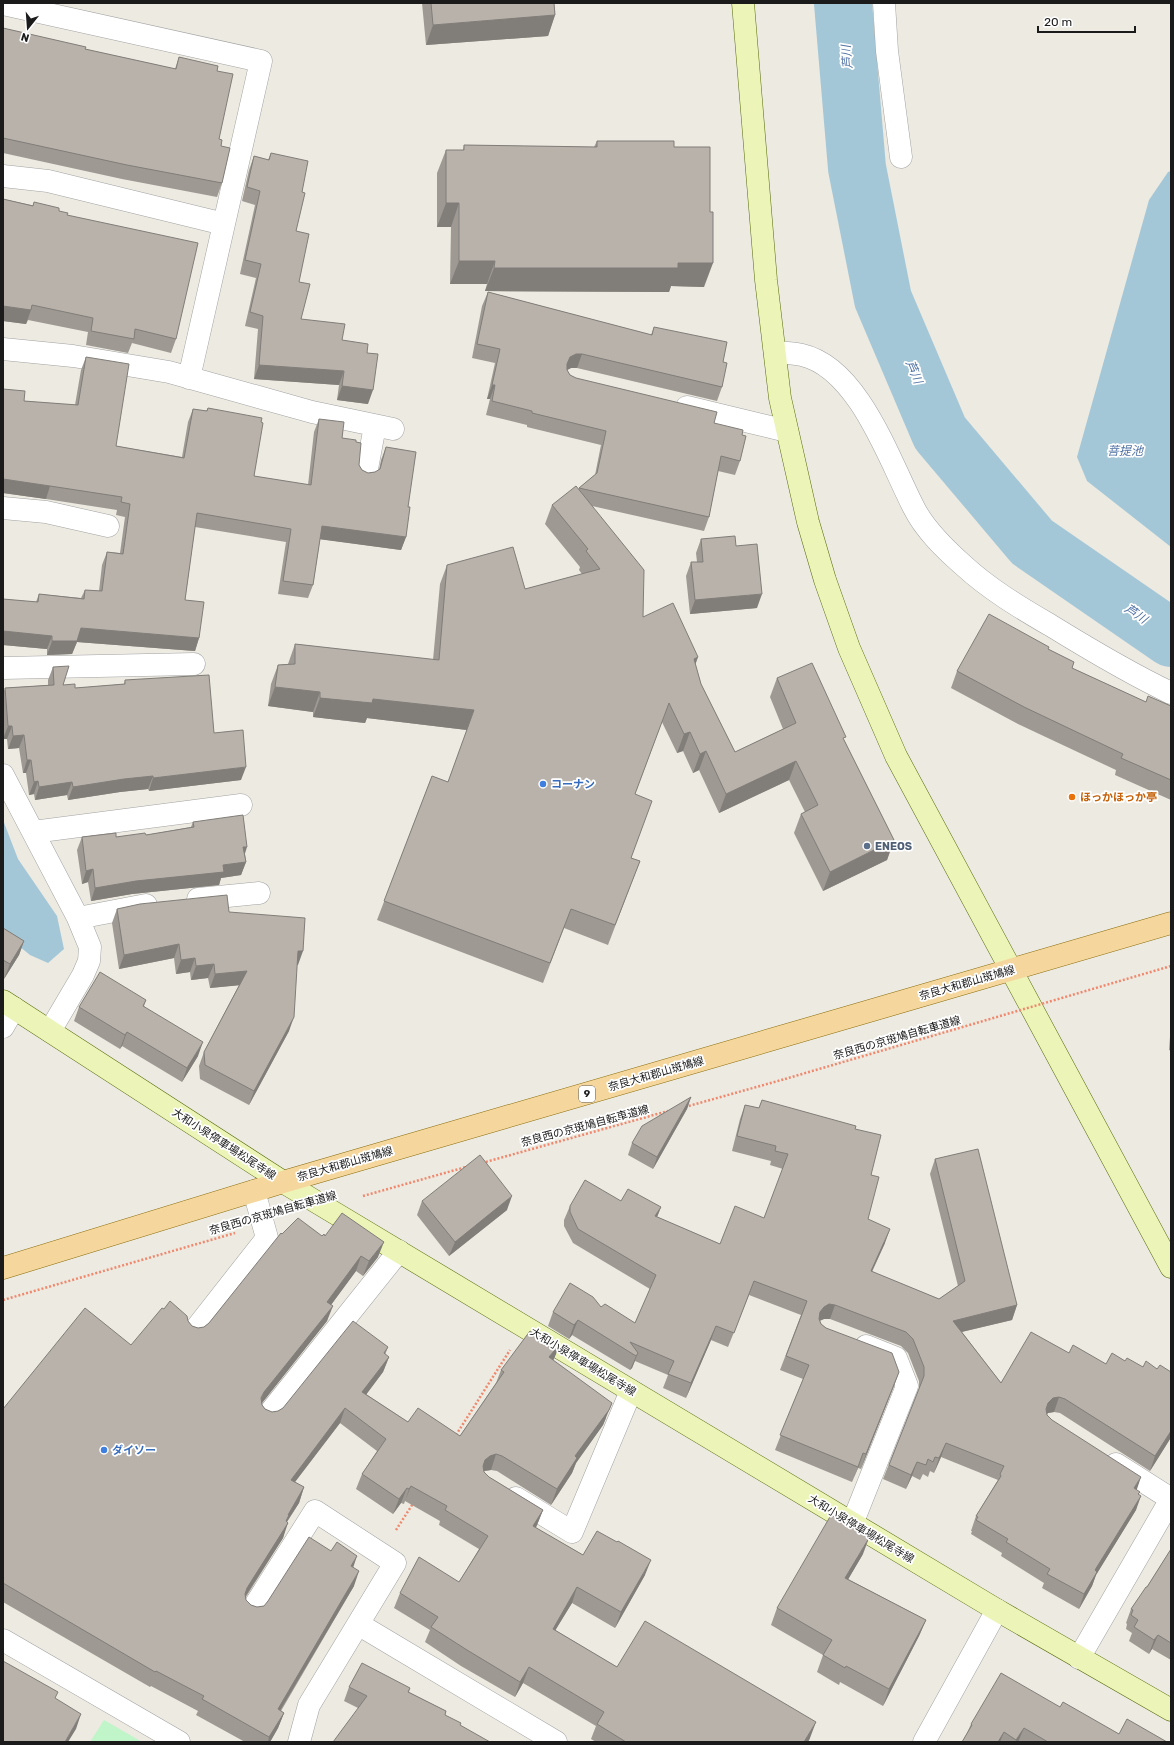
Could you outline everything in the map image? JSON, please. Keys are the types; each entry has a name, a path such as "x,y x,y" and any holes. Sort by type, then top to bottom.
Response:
{"main road":[{"path":"743,3 757,186 780,398 810,529 825,580 849,648 896,756 1171,1267"},
{"name":"奈良大和郡山斑鳩線","path":"3,1268 283,1182 1171,923"},
{"name":"大和小泉停車場松尾寺線","path":"8,1004 324,1207 852,1524 1079,1658 1171,1710"}],"street":[{"path":"884,3 887,51 901,157"},
{"path":"3,4 261,60 189,378"},
{"path":"3,176 48,182 224,224"},
{"path":"3,349 73,356 169,372 312,412 384,427 366,474"},
{"path":"774,352 802,355 827,366 851,390 872,420 915,510 934,536 963,566 997,594 1088,649 1171,693"},
{"path":"666,402 787,431"},
{"path":"3,508 46,512 108,526"},
{"path":"3,668 194,664"},
{"path":"3,775 78,918 90,947 89,960 83,975 50,1031"},
{"path":"33,832 241,805"},
{"path":"78,918 133,906 259,893"},
{"path":"3,1027 8,1004"},
{"path":"194,1331 267,1238 254,1191"},
{"path":"268,1415 399,1251"},
{"path":"847,1339 896,1358 907,1386 852,1524"},
{"path":"497,1486 572,1532 631,1391"},
{"path":"1079,1658 1171,1499 1099,1453"},
{"path":"252,1610 315,1511 394,1563 309,1705 299,1742"},
{"path":"924,1742 997,1610"},
{"path":"358,1624 556,1742"},
{"path":"3,1640 179,1742"}],"path":[{"name":"奈良西の京斑鳩自転車道線","path":"678,1109 1171,966"},
{"name":"奈良西の京斑鳩自転車道線","path":"478,1164 670,1111"},
{"name":"奈良西の京斑鳩自転車道線","path":"324,1207 470,1166"},
{"name":"奈良西の京斑鳩自転車道線","path":"3,1300 264,1224"},
{"path":"453,1440 525,1327"},
{"path":"381,1554 415,1501"}],"green space":[{"path":"104,1720 142,1742 90,1742"}],"water":[{"name":"菩提池","path":"1171,171 1171,547 1087,481 1077,457 1149,200 1168,172"},
{"path":"3,820 18,859 57,916 64,949 48,963 30,955 3,933"}],"building":[{"path":"431,3 554,3 555,15 433,25"},
{"path":"3,28 86,47 85,49 176,69 179,57 218,66 217,71 233,74 219,139 222,140 221,146 230,148 222,183 127,165 3,138"},
{"path":"597,141 674,141 674,147 710,147 710,212 713,212 713,263 678,263 678,268 494,268 495,261 459,261 459,203 446,203 446,150 464,150 464,145 597,147"},
{"path":"271,153 308,161 302,192 305,193 296,231 309,234 299,282 310,284 301,319 345,324 342,340 368,344 367,353 378,354 373,390 342,386 344,371 259,365 263,316 250,312 261,264 245,260 260,191 247,187 254,156 269,160"},
{"path":"3,199 33,206 34,202 59,208 59,211 68,213 67,215 198,243 176,339 135,329 134,339 91,331 93,318 32,305 31,310 3,306"},
{"path":"488,292 652,335 654,327 727,342 723,362 727,363 722,387 582,354 576,354 570,357 567,364 567,370 570,375 576,378 717,412 714,423 743,430 742,435 746,436 740,461 721,456 709,517 579,488 597,473 606,431 532,413 532,411 492,401 495,385 492,385 500,349 477,344"},
{"path":"86,357 129,364 116,446 184,458 193,409 207,411 208,408 262,418 261,422 263,423 254,476 311,485 319,419 344,422 342,438 356,440 356,442 361,443 359,465 362,470 368,473 375,472 380,469 386,447 416,452 408,507 410,507 406,537 322,526 313,585 283,581 291,529 197,513 185,600 204,602 199,638 81,628 77,641 52,641 52,636 3,631 3,599 38,602 39,594 84,599 85,590 102,591 107,552 123,554 130,504 121,502 122,497 3,479 3,389 25,391 24,401 78,405"},
{"name":"コーナン","path":"576,486 644,570 643,617 673,603 698,657 694,659 701,684 735,752 796,723 777,678 812,663 846,737 843,738 894,840 830,872 801,814 818,805 796,761 726,794 706,751 700,754 690,732 684,734 669,703 635,794 652,801 631,858 640,861 615,925 571,909 550,963 384,901 432,776 448,782 474,710 373,699 372,703 320,698 320,692 275,687 278,665 295,664 295,644 439,660 447,565 513,547 525,589 600,569 586,551 588,549 552,505"},
{"path":"735,536 736,546 757,544 762,594 695,600 691,562 703,562 701,539"},
{"path":"989,614 1049,647 1048,649 1074,662 1072,668 1146,702 1148,696 1171,706 1171,780 1121,758 1123,754 1024,707 957,671"},
{"path":"69,666 63,685 75,684 75,688 125,684 125,680 209,675 214,733 243,730 246,767 153,778 153,776 124,779 73,787 72,782 39,787 38,781 34,782 31,760 27,760 24,735 13,736 12,726 8,726 5,688 54,685 53,667"},
{"path":"243,815 247,847 243,847 246,862 223,865 224,872 136,881 95,888 93,869 86,871 82,837 116,833 116,837 145,833 146,835 194,827 193,822"},
{"path":"227,895 229,912 305,918 303,951 298,951 294,1017 254,1091 205,1065 204,1052 247,971 215,974 214,964 196,966 195,958 181,960 179,944 124,955 117,909 140,904"},
{"path":"3,928 24,941 10,964 3,960"},
{"path":"100,972 146,1000 143,1006 203,1042 187,1068 127,1032 125,1035 79,1007"},
{"path":"691,1097 657,1157 632,1143 642,1126"},
{"path":"762,1100 856,1126 855,1129 881,1135 871,1175 879,1177 868,1219 890,1229 871,1271 939,1299 965,1281 935,1159 978,1149 1017,1305 953,1321 1001,1383 1031,1332 1069,1353 1073,1345 1106,1364 1112,1353 1125,1361 1127,1358 1143,1367 1146,1361 1157,1369 1160,1365 1171,1372 1171,1431 1155,1456 1065,1399 1059,1397 1053,1398 1048,1403 1046,1409 1047,1415 1052,1420 1141,1477 1134,1488 1140,1492 1138,1494 1141,1496 1095,1570 1097,1572 1084,1594 1047,1574 1050,1569 1006,1542 1008,1539 976,1520 978,1517 976,1516 1001,1476 1000,1474 1004,1466 946,1443 939,1458 935,1457 933,1462 928,1459 926,1465 917,1462 911,1475 889,1465 924,1376 924,1367 913,1339 906,1332 835,1305 829,1304 820,1312 819,1319 821,1324 826,1328 892,1353 899,1372 866,1454 863,1453 858,1467 780,1435 809,1365 786,1356 807,1301 754,1281 734,1333 716,1326 691,1383 668,1374 674,1361 630,1342 638,1353 636,1356 578,1320 574,1325 553,1312 570,1283 593,1297 601,1307 605,1304 635,1323 656,1275 578,1229 570,1212 570,1206 585,1180 621,1201 628,1189 661,1207 655,1216 720,1244 735,1206 764,1218 788,1154 775,1151 776,1146 737,1136 745,1105 759,1108"},
{"path":"480,1155 512,1196 455,1242 422,1201"},
{"path":"342,1213 384,1242 369,1261 361,1256 327,1302 333,1306 264,1392 261,1398 262,1405 265,1409 272,1412 283,1408 353,1321 388,1347 384,1353 389,1357 362,1392 408,1422 418,1408 460,1436 504,1372 501,1370 530,1331 537,1336 540,1332 560,1344 549,1357 612,1403 609,1410 575,1456 577,1458 557,1489 502,1456 496,1454 485,1460 483,1466 484,1472 489,1477 543,1510 533,1526 583,1555 597,1531 651,1560 621,1612 577,1587 553,1629 617,1667 645,1621 816,1722 804,1742 626,1742 597,1724 604,1712 529,1667 520,1682 431,1627 438,1617 400,1593 419,1557 459,1582 488,1536 445,1510 447,1506 411,1486 409,1489 407,1488 399,1499 362,1474 386,1439 345,1408 291,1480 304,1487 288,1515 286,1521 288,1523 247,1588 245,1594 246,1600 251,1605 257,1607 264,1606 309,1537 331,1551 337,1542 357,1556 351,1566 359,1571 278,1709 284,1713 269,1737 202,1699 204,1696 156,1671 155,1672 3,1583 3,1409 85,1308 131,1345 162,1308 164,1309 170,1301 187,1316 188,1321 192,1326 198,1328 204,1327 209,1323 281,1233 282,1234 298,1218 322,1236 324,1234 325,1236"},
{"path":"831,1515 869,1538 845,1578 926,1620 889,1689 846,1666 845,1668 823,1655 832,1640 777,1608"},
{"path":"1171,1549 1171,1643 1158,1635 1154,1640 1134,1627 1138,1620 1131,1615 1133,1610 1131,1609"},
{"path":"3,1661 58,1692 55,1698 81,1714 65,1742 3,1742"},
{"path":"362,1663 410,1688 408,1692 446,1711 445,1715 461,1723 460,1725 490,1742 333,1742 367,1696 349,1687"},
{"path":"1001,1673 1060,1707 1063,1702 1119,1734 1127,1719 1167,1742 1048,1742 1024,1728 1016,1740 1004,1732 998,1742 962,1742"}],"waterway":[{"name":"芦川","path":"843,3 857,168 883,299 940,433 1032,542 1171,638"}],"place":[{"name":"コーナン","path":"543,784"},
{"name":"ほっかほっか亭","path":"1072,797"},
{"name":"ENEOS","path":"867,846"},
{"name":"ダイソー","path":"104,1450"}]}
